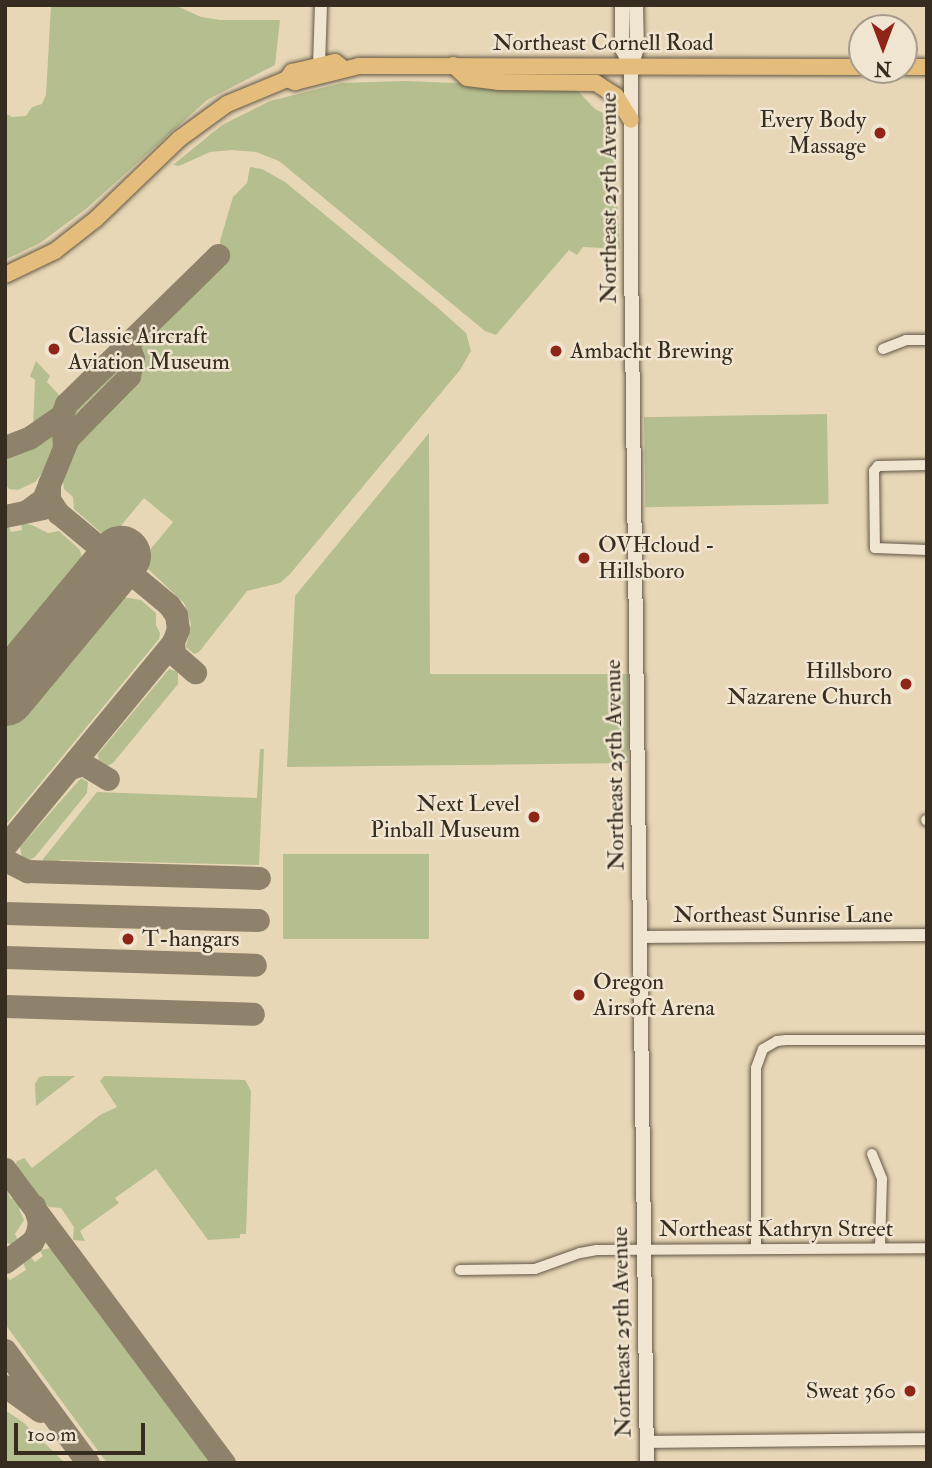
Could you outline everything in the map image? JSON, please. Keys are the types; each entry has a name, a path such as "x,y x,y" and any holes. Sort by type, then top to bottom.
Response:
{"highway":[{"name":"Northeast Cornell Road","path":"5,275 55,251 96,219 161,155 211,114 242,96 287,79 292,72 319,65 335,62 343,68 453,65 848,67"},
{"path":"453,65 467,78 596,83 616,96 631,120"},
{"name":"Northeast Cornell Road","path":"287,79 295,82 336,74 343,68"}],"main road":[{"name":"Northeast 25th Avenue","path":"622,5 622,49 631,66"},
{"name":"Northeast 25th Avenue","path":"636,5 637,48 631,66 631,120 647,1463"}],"street":[{"path":"319,65 321,5"},
{"path":"883,349 906,340 927,340"},
{"path":"927,465 878,466 874,471 875,544 880,550 927,550"},
{"name":"Northeast Sunrise Lane","path":"640,937 927,935"},
{"path":"755,1249 756,1068 763,1049 777,1041 786,1040 927,1040"},
{"path":"872,1154 881,1179 880,1248"},
{"name":"Northeast Kathryn Street","path":"460,1269 535,1269 580,1253 643,1250 927,1248"},
{"path":"646,1442 927,1439"}],"green space":[{"path":"51,5 175,5 201,17 220,20 280,20 275,65 207,100 87,208 40,243 5,260 5,113 12,117 26,116 32,107 42,104 46,95"},
{"path":"405,81 575,88 595,109 613,118 620,249 583,247 577,255 569,250 496,335 485,331 279,161 256,152 232,150 210,152 179,166 173,165 222,125 270,101 342,83"},
{"path":"250,167 262,169 285,182 438,308 466,333 471,351 460,370 290,574 280,583 247,591 199,652 194,654 186,647 191,624 184,603 143,564 145,556 173,522 144,498 114,534 105,536 74,509 73,497 64,489 62,474 75,438 131,384 141,343 216,270 222,258 220,241 233,197 247,183"},
{"path":"127,356 127,368 122,378 72,427 74,409"},
{"path":"36,361 50,376 47,382 60,396 60,401 55,411 33,428 35,380 30,376"},
{"path":"827,414 829,504 646,507 644,417"},
{"path":"54,428 58,434 58,443 47,468 35,482 18,490 9,489 5,484 5,454 27,447"},
{"path":"429,433 430,674 628,674 628,763 287,767 295,596"},
{"path":"21,523 48,533 59,531 80,550 83,561 80,569 71,572 70,588 5,666 5,528 9,527 11,532 22,530"},
{"path":"122,597 141,600 156,613 159,639 5,826 5,727 103,613 114,611"},
{"path":"169,669 178,672 178,684 113,763 107,766 99,764 98,754"},
{"path":"260,749 264,749 259,865 60,860 56,866 43,863 43,859 97,792 257,798"},
{"path":"81,778 88,782 87,793 35,857 30,860 22,858 20,847"},
{"path":"283,854 429,854 429,939 283,939"},
{"path":"75,1076 36,1106 35,1084 39,1077"},
{"path":"104,1076 245,1080 251,1091 246,1234 240,1234 240,1238 208,1240 156,1169 115,1198 119,1203 80,1231 85,1241 73,1240 74,1227 61,1208 49,1207 41,1201 15,1167 17,1161 24,1158 32,1168 100,1115 117,1107 100,1081"},
{"path":"5,1181 12,1189 8,1193 11,1199 18,1197 25,1206 19,1209 24,1220 15,1234 18,1240 11,1245 5,1241"},
{"path":"51,1248 61,1252 214,1463 107,1463 5,1324 5,1275 10,1280 26,1270 23,1262 30,1256 35,1262 43,1256 40,1250"},
{"path":"5,1410 24,1423 65,1463 5,1463"}],"taxiway":[{"path":"64,447 62,415 66,404 218,255"},
{"path":"28,510 43,499 68,438 129,376 133,358 128,345"},
{"path":"5,447 29,438 62,415"},
{"path":"5,846 173,642 178,629 176,615 169,605 58,513 49,499 49,484"},
{"path":"5,516 43,508"},
{"path":"173,642 174,654 195,672"},
{"path":"70,768 83,764 108,779"},
{"path":"5,860 27,871 259,878"},
{"path":"5,913 258,920"},
{"path":"5,957 255,965"},
{"path":"5,1006 253,1014"},
{"path":"5,1169 224,1463"},
{"path":"5,1262 32,1242 37,1233 39,1222 34,1206"},
{"path":"5,1350 88,1463"},
{"path":"5,1386 40,1411"}],"runway":[{"path":"5,696 121,556"}],"place":[{"name":"Every Body Massage","path":"880,133"},
{"name":"Classic Aircraft Aviation Museum","path":"54,349"},
{"name":"Ambacht Brewing","path":"556,351"},
{"name":"OVHcloud - Hillsboro","path":"584,558"},
{"name":"Hillsboro Nazarene Church","path":"906,684"},
{"name":"Next Level Pinball Museum","path":"534,817"},
{"name":"T-hangars","path":"128,939"},
{"name":"Oregon Airsoft Arena","path":"579,995"},
{"name":"Sweat 360","path":"910,1391"}]}
